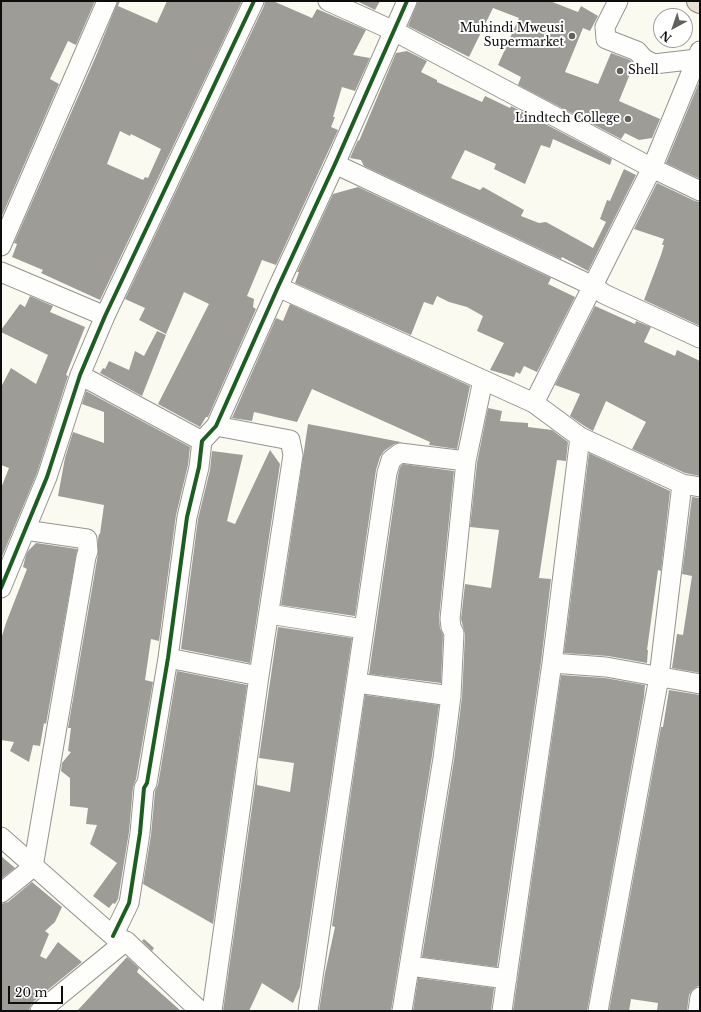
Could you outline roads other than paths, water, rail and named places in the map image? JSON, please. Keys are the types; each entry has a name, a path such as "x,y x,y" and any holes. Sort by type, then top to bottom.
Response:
{"street":[{"path":"1,246 107,1"},
{"path":"1,588 47,477 80,375 105,316 254,1"},
{"path":"328,1 394,31 652,168 700,191"},
{"path":"40,1011 120,938 130,897 140,833 144,788 147,783 168,658 187,517 199,468 202,441 216,426 407,1"},
{"path":"618,1 605,27 606,39 637,51 644,60 654,64 698,55"},
{"path":"534,403 652,168 698,55"},
{"path":"335,164 593,286 604,294 700,338"},
{"path":"1,272 105,316"},
{"path":"278,287 534,403 580,437 691,486 598,1011"},
{"path":"80,375 202,441"},
{"path":"402,1011 444,758 454,658 454,634 450,619 466,461 483,380"},
{"path":"212,1011 259,676 293,460 290,440 216,426"},
{"path":"502,1011 552,663 580,437"},
{"path":"308,1011 357,683 385,479 392,460 400,453 466,461"},
{"path":"1,893 33,866 88,551 87,539 25,530"},
{"path":"269,614 364,629"},
{"path":"168,658 259,676"},
{"path":"552,663 606,667 700,684"},
{"path":"357,683 451,696"},
{"path":"1,837 33,866 120,938 200,1011"},
{"path":"410,966 507,979"},
{"path":"698,1011 700,997"}],"place":[{"name":"Muhindi Mweusi Supermarket","path":"572,36"},
{"name":"Shell","path":"620,71"},
{"name":"Lindtech College","path":"628,119"}]}
